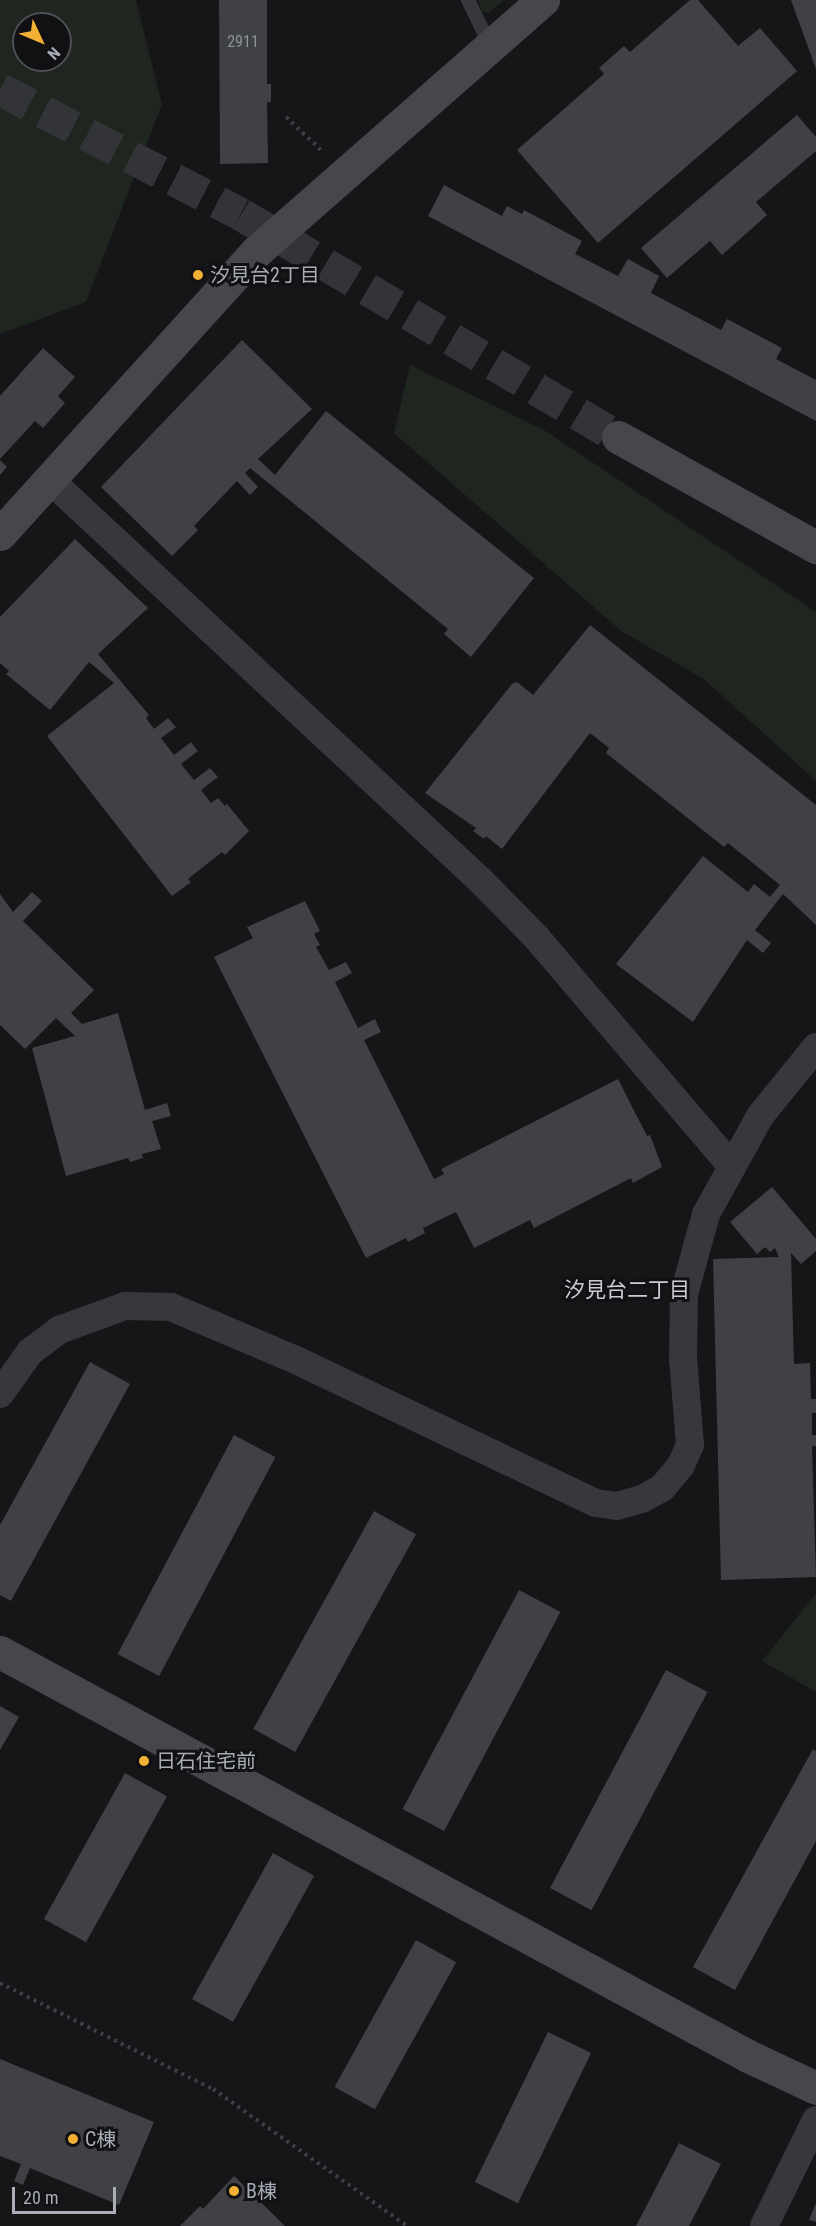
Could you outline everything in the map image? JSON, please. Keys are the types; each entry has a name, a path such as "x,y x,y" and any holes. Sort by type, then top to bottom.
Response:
{"street":[{"path":"0,534 257,251 543,0"},
{"path":"618,437 816,547"},
{"path":"50,480 481,881 536,938 730,1165"},
{"path":"0,1394 30,1352 59,1330 125,1306 171,1307 298,1361 596,1503 617,1506 642,1499 662,1488 681,1465 690,1445 683,1358 684,1294 706,1214 730,1165 760,1116 816,1047"},
{"path":"0,1652 748,2056 816,2088"},
{"path":"764,2226 816,2120"}],"lane":[{"path":"468,0 490,45"}],"path":[{"path":"286,117 329,158"},
{"path":"0,1983 213,2089 407,2226"}],"shaded area":[{"path":"0,0 136,0 162,104 86,302 0,334"},
{"path":"478,0 504,0 488,13 482,11"},
{"path":"410,365 544,430 816,612 816,781 705,680 620,630 394,433"},
{"path":"816,1593 816,1692 762,1661"}],"building":[{"path":"219,0 267,0 267,84 271,84 271,102 267,102 268,163 220,164"},
{"path":"690,0 698,0 738,46 760,28 797,71 598,243 517,150 604,74 599,68 624,46 630,52"},
{"path":"791,0 816,0 816,69"},
{"path":"797,115 816,137 816,151 756,202 767,215 722,255 710,241 667,278 641,248"},
{"path":"444,185 502,216 507,206 522,214 524,210 582,241 575,254 618,276 628,259 659,276 651,293 721,330 727,319 782,348 776,359 816,380 816,421 428,216"},
{"path":"242,340 312,409 258,459 275,475 326,411 534,578 471,657 444,634 448,629 250,468 245,473 258,487 250,495 237,481 194,526 198,530 172,556 101,487"},
{"path":"43,348 75,377 58,396 65,403 43,428 35,421 0,459 0,396"},
{"path":"0,460 7,467 0,475"},
{"path":"75,539 148,608 98,654 149,715 146,718 154,729 168,718 176,727 161,738 174,755 191,742 198,751 181,764 194,780 210,768 218,777 201,790 211,803 218,798 225,806 227,804 249,831 225,855 222,852 188,879 191,882 172,896 47,736 114,683 89,662 50,710 6,674 9,671 0,663 0,617"},
{"path":"590,625 816,805 816,925 783,894 755,930 771,943 763,953 747,940 693,1022 616,964 703,856 748,892 754,884 770,897 780,885 728,843 724,847 606,753 609,748 590,733 502,849 486,836 484,839 473,831 476,828 425,793 512,684 517,682 533,695"},
{"path":"32,892 42,901 23,921 94,990 71,1013 82,1024 118,1013 145,1110 167,1103 171,1116 152,1121 161,1149 142,1154 143,1158 130,1162 128,1158 66,1176 32,1048 75,1036 56,1018 25,1049 0,1025 0,894 13,912"},
{"path":"305,901 320,931 314,934 320,945 316,947 329,970 346,962 352,973 335,982 358,1028 375,1019 381,1032 364,1040 434,1179 444,1174 441,1169 618,1079 647,1136 650,1135 662,1167 633,1183 631,1178 534,1228 530,1220 474,1248 456,1212 423,1228 425,1233 408,1242 406,1238 366,1258 214,957 253,938 247,927"},
{"path":"772,1187 816,1239 816,1251 801,1264 791,1253 794,1364 810,1363 811,1399 816,1399 816,1413 812,1413 812,1435 816,1435 816,1446 812,1446 816,1577 721,1580 713,1259 779,1257 775,1248 770,1252 765,1247 757,1254 730,1222"},
{"path":"90,1362 130,1384 11,1601 0,1595 0,1525"},
{"path":"234,1435 275,1457 159,1676 118,1654"},
{"path":"374,1511 416,1534 295,1752 253,1729"},
{"path":"519,1590 560,1612 444,1831 403,1809"},
{"path":"666,1670 707,1692 592,1910 550,1888"},
{"path":"0,1706 19,1717 0,1750"},
{"path":"813,1749 816,1751 816,1841 735,1990 693,1967"},
{"path":"125,1773 167,1796 86,1942 44,1919"},
{"path":"273,1853 314,1876 233,2022 192,1999"},
{"path":"416,1940 456,1962 375,2109 335,2087"},
{"path":"548,2032 591,2053 518,2203 475,2182"},
{"name":"C棟","path":"0,2059 154,2122 119,2205 30,2168 23,2185 14,2181 21,2164 0,2156"},
{"path":"679,2143 721,2164 689,2226 636,2226"},
{"name":"B棟","path":"234,2176 285,2226 180,2226 200,2206 203,2209"},
{"path":"816,2203 816,2222 809,2220"}],"tunnel":[{"path":"0,89 241,214 618,437"}],"place":[{"name":"汐見台2丁目","path":"198,275"},
{"name":"日石住宅前","path":"144,1761"},
{"name":"C棟","path":"73,2139"},
{"name":"B棟","path":"234,2191"}],"district":[{"name":"汐見台二丁目","path":"627,1290"}]}
